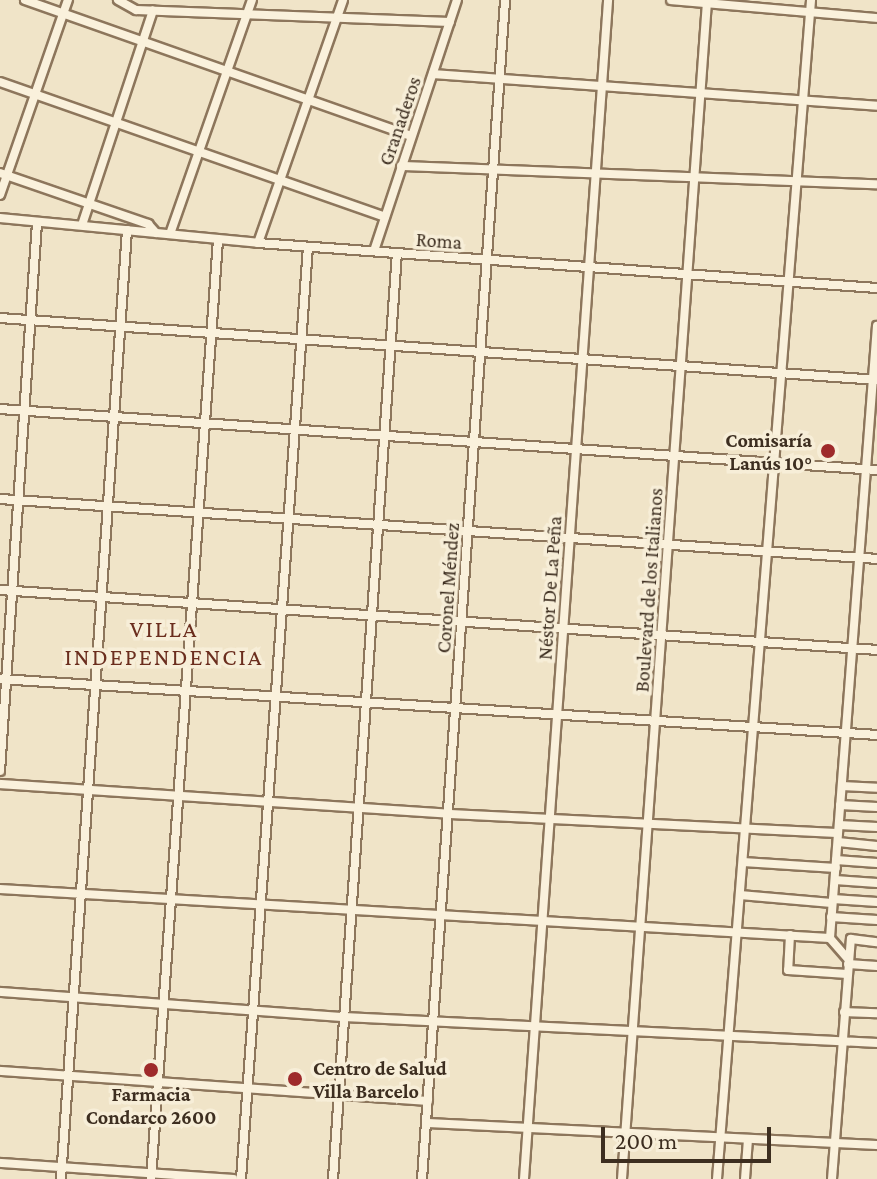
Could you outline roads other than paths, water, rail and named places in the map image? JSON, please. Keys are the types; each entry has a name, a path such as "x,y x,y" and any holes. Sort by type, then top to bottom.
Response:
{"street":[{"path":"25,0 411,136"},
{"path":"0,195 4,174 68,0"},
{"path":"118,0 131,9 450,22"},
{"path":"82,225 142,41 166,0"},
{"path":"170,234 252,0"},
{"path":"258,243 343,0"},
{"name":"Granaderos","path":"374,251 457,0"},
{"name":"Coronel Méndez","path":"422,1179 443,917 505,0"},
{"name":"Néstor De La Peña","path":"524,1179 608,0"},
{"path":"671,0 877,18"},
{"path":"763,8 773,0"},
{"path":"717,1179 799,101 811,0"},
{"name":"Boulevard de los Italianos","path":"622,1179 707,3"},
{"path":"433,74 877,106"},
{"path":"0,82 385,217"},
{"path":"401,166 877,184"},
{"path":"4,174 148,224 156,233"},
{"name":"Roma","path":"0,218 308,247 877,288"},
{"path":"0,771 3,680 13,590 37,222"},
{"path":"61,1179 127,230"},
{"path":"152,1176 218,239"},
{"path":"241,1179 308,247"},
{"path":"333,1179 397,253"},
{"path":"0,318 875,380"},
{"path":"847,966 830,938 877,326"},
{"path":"0,409 877,470"},
{"path":"0,499 877,559"},
{"path":"0,590 877,650"},
{"path":"3,680 455,711 656,720 877,735"},
{"path":"0,784 449,814 838,833 877,827"},
{"path":"842,786 877,788"},
{"path":"840,805 877,807"},
{"path":"838,833 877,846"},
{"path":"743,862 877,863"},
{"path":"835,880 877,883"},
{"path":"0,889 262,907 830,938"},
{"path":"740,895 877,902"},
{"path":"831,917 877,920"},
{"path":"790,935 788,970 877,966"},
{"path":"832,1179 851,939 877,942"},
{"path":"0,992 344,1017 877,1043"},
{"path":"844,1012 877,1013"},
{"path":"0,1071 428,1101"},
{"path":"427,1123 877,1145"},
{"path":"745,1179 748,1139"},
{"path":"0,1163 152,1176 233,1179"}],"place":[{"name":"Comisaría Lanús 10°","path":"828,451"},
{"name":"Farmacia Condarco 2600","path":"151,1070"},
{"name":"Centro de Salud Villa Barcelo","path":"295,1079"}],"district":[{"name":"VILLA INDEPENDENCIA","path":"164,643"}]}
